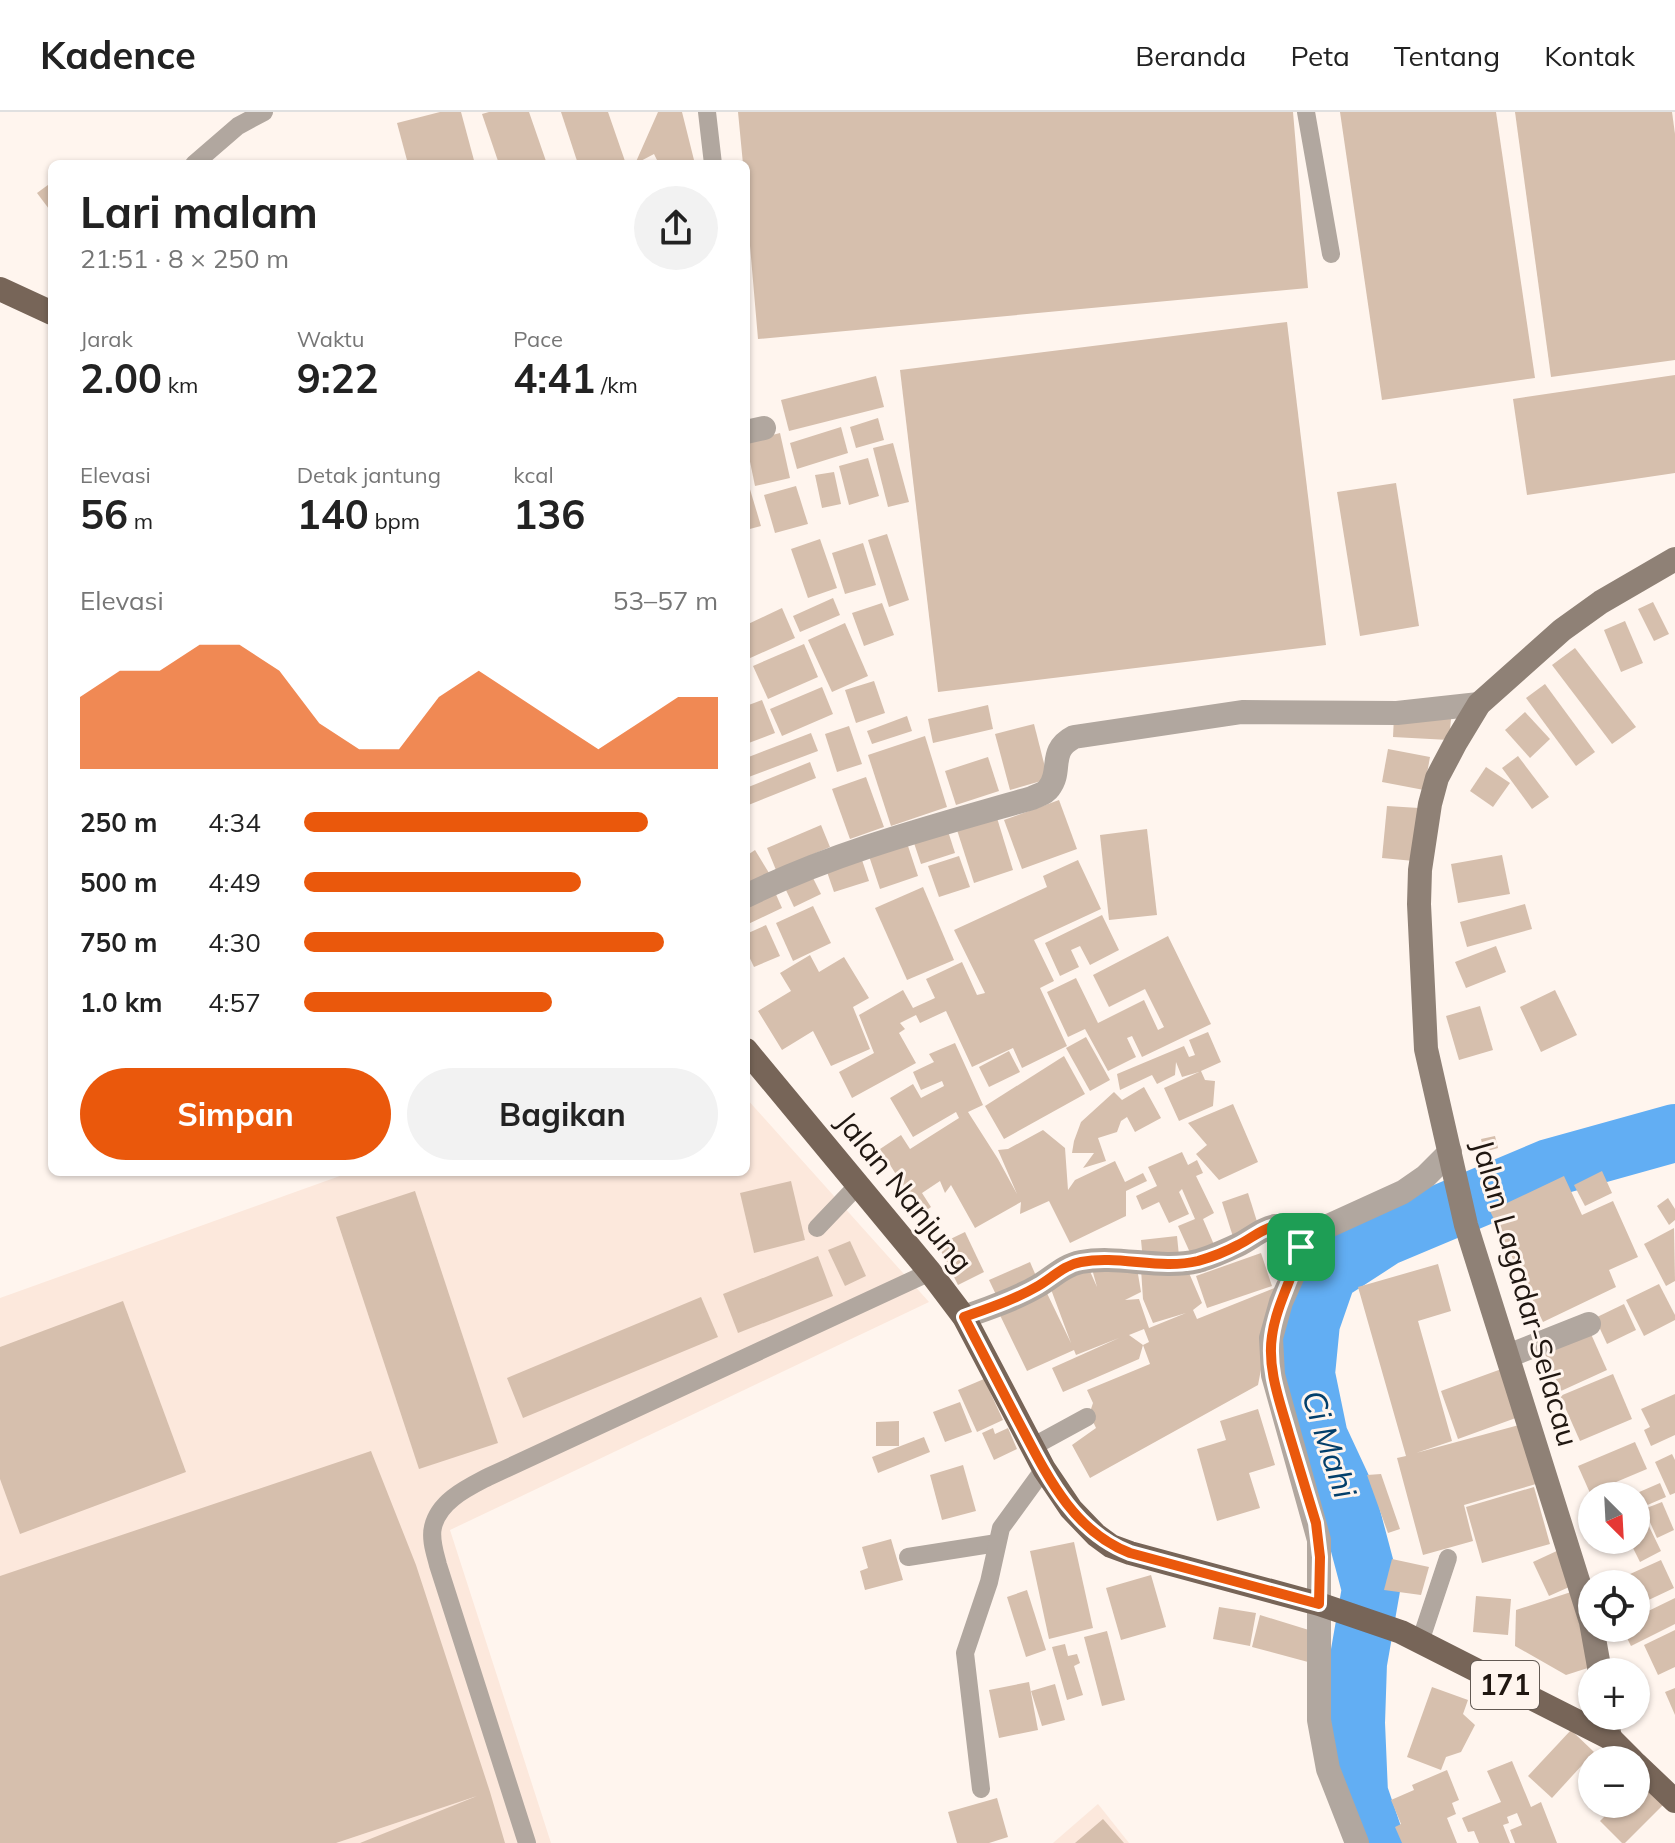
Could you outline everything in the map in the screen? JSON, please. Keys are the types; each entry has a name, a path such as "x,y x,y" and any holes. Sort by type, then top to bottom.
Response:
{"main road":[{"path":"0,289 47,304"},
{"name":"Jalan Nanjung","path":"750,1055 964,1317 1044,1469 1071,1509 1096,1535 1111,1546 1130,1553 1359,1617 1411,1637 1578,1713"},
{"name":"Jalan Nanjung","path":"1650,1777 1675,1801"}],"street":[{"name":"Jalan Lagadar-Selacau","path":"1597,1658 1591,1622 1466,1225 1426,1049 1420,870 1437,778 1479,704 1562,630 1601,602 1675,559"},
{"path":"750,894 889,839 1047,792 1053,783 1057,755 1074,737 1242,712 1397,713 1479,704"},
{"path":"1357,1843 1328,1769 1319,1720 1319,1540 1273,1375 1271,1338 1301,1247 1313,1233 1403,1192 1426,1176 1450,1152"},
{"path":"964,1317 1029,1291 1056,1272 1079,1262 1184,1263 1218,1254 1267,1227 1276,1226 1301,1247"},
{"path":"1508,1356 1589,1324"}],"lane":[{"path":"199,160 238,126 264,112"},
{"path":"707,112 713,160"},
{"path":"1306,112 1331,254"},
{"path":"817,1228 858,1185"},
{"path":"527,1843 438,1565 433,1526 445,1505 488,1477 930,1272"},
{"path":"1032,1447 1087,1417"},
{"path":"981,1789 965,1653 989,1582 1001,1528 1044,1469"},
{"path":"908,1557 997,1543"},
{"path":"1411,1637 1448,1558"}],"shaded area":[{"path":"750,1102 929,1302 450,1530 551,1843 0,1843 0,1298 340,1176 750,1176"},
{"path":"1098,1804 1129,1843 1053,1843"}],"building":[{"path":"440,112 461,112 474,160 407,160 397,123"},
{"path":"529,112 546,160 498,160 482,114"},
{"path":"561,112 608,112 625,160 577,160"},
{"path":"658,112 682,112 694,160 657,160 654,154 637,160"},
{"path":"738,112 1293,112 1308,288 758,339 750,246 750,160 743,160"},
{"path":"1340,112 1496,112 1535,378 1382,400"},
{"path":"1515,112 1672,112 1675,134 1675,360 1551,377"},
{"path":"48,185 48,208 37,193"},
{"path":"1287,322 1326,645 938,692 900,370"},
{"path":"1675,375 1675,473 1527,495 1513,399"},
{"path":"876,376 884,407 789,431 781,400"},
{"path":"878,418 884,440 856,448 850,427"},
{"path":"841,427 848,453 797,469 790,443"},
{"path":"780,433 790,478 755,486 750,441"},
{"path":"893,443 909,502 888,507 873,448"},
{"path":"868,458 879,496 849,505 839,466"},
{"path":"834,472 841,504 822,508 815,475"},
{"path":"1396,483 1419,626 1360,636 1337,492"},
{"path":"796,486 808,524 775,533 764,495"},
{"path":"750,489 761,526 750,529"},
{"path":"887,534 909,600 889,607 868,540"},
{"path":"820,539 837,588 808,598 791,549"},
{"path":"863,543 876,585 845,594 832,553"},
{"path":"833,598 840,615 800,632 793,616"},
{"path":"1653,602 1669,634 1654,641 1638,609"},
{"path":"882,603 894,635 864,646 852,613"},
{"path":"782,608 795,638 750,658 750,623"},
{"path":"1625,621 1643,663 1621,672 1604,630"},
{"path":"845,623 868,676 832,692 808,640"},
{"path":"804,644 818,677 768,699 753,666"},
{"path":"1575,648 1636,727 1612,744 1552,665"},
{"path":"874,681 885,713 856,723 845,690"},
{"path":"1545,684 1595,752 1576,766 1526,698"},
{"path":"822,687 833,714 782,736 770,709"},
{"path":"762,700 775,733 750,742 750,704"},
{"path":"988,705 993,729 933,743 928,719"},
{"path":"1525,712 1550,739 1530,758 1505,730"},
{"path":"907,716 912,731 872,744 867,731"},
{"path":"1394,716 1451,719 1449,740 1393,737"},
{"path":"1034,724 1048,779 1010,790 995,734"},
{"path":"849,726 862,764 837,772 825,734"},
{"path":"811,733 818,751 750,776 750,756"},
{"path":"925,736 947,807 891,826 868,755"},
{"path":"1388,749 1430,757 1424,790 1382,782"},
{"path":"1518,756 1549,797 1532,809 1502,768"},
{"path":"988,757 999,791 956,805 945,771"},
{"path":"810,762 816,778 750,804 750,786"},
{"path":"1486,767 1510,783 1493,807 1470,791"},
{"path":"866,777 884,827 850,839 832,789"},
{"path":"1059,800 1077,849 1022,869 1004,820"},
{"path":"1387,806 1419,808 1414,861 1382,858"},
{"path":"997,818 1013,870 974,883 957,830"},
{"path":"821,825 830,847 776,870 767,848"},
{"path":"947,828 955,853 921,864 913,840"},
{"path":"1147,829 1157,915 1109,920 1100,835"},
{"path":"906,840 918,876 880,889 868,853"},
{"path":"755,850 769,873 750,885 750,853"},
{"path":"1502,855 1510,894 1458,903 1451,864"},
{"path":"959,856 970,887 939,897 928,866"},
{"path":"861,857 869,881 834,892 826,869"},
{"path":"1078,860 1101,909 1034,940 1054,981 1040,988 1067,1046 1022,1068 1013,1048 972,1067 946,1011 920,1023 916,1015 900,1023 905,1029 899,1033 916,1063 852,1098 839,1072 874,1053 859,1015 903,990 913,1008 935,998 926,979 962,962 977,995 985,993 954,930 1047,887 1043,876"},
{"path":"812,876 821,894 794,907 785,888"},
{"path":"923,887 954,960 907,980 875,908"},
{"path":"774,890 782,908 750,923 750,901"},
{"path":"1525,904 1532,929 1467,947 1460,922"},
{"path":"813,906 831,943 793,961 776,923"},
{"path":"1102,915 1119,950 1090,965 1080,946 1071,950 1079,967 1060,976 1045,943"},
{"path":"766,925 780,956 754,967 750,958 750,932"},
{"path":"1168,936 1211,1024 1142,1057 1132,1036 1127,1038 1136,1057 1108,1071 1085,1029 1068,1037 1047,992 1076,978 1098,1023 1144,1000 1158,1030 1164,1027 1145,989 1109,1007 1093,975"},
{"path":"1496,946 1506,972 1466,988 1455,962"},
{"path":"810,955 819,972 844,957 869,998 853,1007 870,1049 831,1066 813,1031 782,1050 758,1011 791,991 780,973"},
{"path":"1555,990 1577,1035 1541,1052 1520,1007"},
{"path":"1480,1006 1493,1050 1459,1060 1446,1016"},
{"path":"1208,1032 1221,1062 1201,1071 1205,1080 1215,1081 1213,1106 1179,1121 1164,1088 1199,1072 1182,1077 1176,1062 1175,1075 1157,1084 1152,1075 1120,1090 1117,1074 1184,1046 1189,1057 1195,1055 1189,1040"},
{"path":"1086,1037 1110,1080 1090,1091 1066,1048"},
{"path":"955,1043 983,1105 968,1112 1017,1194 998,1150 1008,1149 1043,1130 1065,1148 1068,1190 1075,1180 1115,1161 1125,1182 1143,1173 1147,1181 1126,1191 1126,1216 1070,1243 1049,1201 1020,1214 1021,1202 975,1228 951,1185 945,1193 940,1181 922,1193 931,1207 921,1214 880,1149 901,1135 910,1149 959,1118 956,1112 913,1137 890,1098 913,1084 921,1098 944,1086 942,1081 921,1090 913,1072 934,1062 929,1054"},
{"path":"1009,1051 1020,1072 989,1087 979,1067"},
{"path":"1064,1056 1085,1094 1004,1139 985,1106"},
{"path":"1144,1087 1161,1118 1135,1132 1127,1117 1121,1121 1117,1132 1098,1138 1106,1161 1083,1168 1094,1153 1072,1153 1081,1122 1114,1092 1122,1100"},
{"path":"1233,1104 1258,1162 1219,1180 1196,1154 1207,1145 1188,1123"},
{"path":"1495,1136 1498,1148 1484,1152 1481,1139"},
{"path":"1182,1152 1188,1165 1197,1160 1203,1173 1196,1176 1214,1213 1203,1219 1215,1247 1192,1257 1178,1226 1195,1219 1182,1189 1179,1192 1189,1214 1169,1223 1159,1202 1142,1210 1136,1196 1157,1186 1148,1167"},
{"path":"1602,1171 1612,1193 1585,1206 1574,1185"},
{"path":"1564,1176 1582,1215 1613,1201 1638,1257 1609,1270 1616,1287 1543,1322 1490,1211"},
{"path":"791,1181 805,1240 754,1253 740,1193"},
{"path":"415,1191 498,1443 419,1469 336,1217"},
{"path":"1248,1193 1260,1231 1234,1240 1222,1202"},
{"path":"1668,1198 1675,1209 1675,1220 1669,1225 1657,1206"},
{"path":"1674,1228 1675,1281 1666,1286 1644,1244"},
{"path":"965,1232 984,1272 958,1285 938,1245"},
{"path":"1177,1236 1179,1256 1143,1261 1141,1240"},
{"path":"850,1241 866,1276 845,1286 828,1250"},
{"path":"1261,1253 1272,1286 1207,1308 1196,1276"},
{"path":"818,1256 833,1296 738,1333 723,1294"},
{"path":"1030,1262 1039,1283 999,1301 989,1280"},
{"path":"1136,1262 1141,1292 1125,1300 1139,1299 1149,1328 1186,1313 1153,1323 1143,1299 1141,1269 1186,1266 1202,1303 1193,1310 1197,1319 1277,1287 1258,1385 1090,1478 1072,1445 1096,1428 1088,1411 1093,1403 1087,1390 1150,1364 1143,1345 1139,1359 1063,1392 1052,1368 1119,1338 1076,1355 1074,1350 1027,1371 997,1309 1043,1285 1071,1343 1049,1284 1089,1269 1097,1287 1092,1269","holes":["1144,1329 1149,1342 1143,1345 1129,1335"]},
{"path":"1438,1264 1451,1311 1418,1321 1452,1441 1416,1453 1519,1425 1536,1484 1464,1505 1473,1541 1423,1555 1397,1458 1406,1456 1358,1287"},
{"path":"1659,1284 1675,1320 1644,1336 1626,1300"},
{"path":"701,1297 718,1337 523,1418 507,1378"},
{"path":"123,1301 186,1472 20,1534 0,1479 0,1347"},
{"path":"1624,1304 1636,1330 1607,1344 1595,1318"},
{"path":"1591,1334 1607,1370 1561,1391 1545,1354"},
{"path":"1507,1367 1524,1415 1458,1439 1441,1391"},
{"path":"1613,1374 1632,1419 1580,1441 1560,1396"},
{"path":"984,1379 1003,1420 977,1432 958,1390"},
{"path":"1675,1394 1675,1435 1651,1446 1644,1430 1650,1427 1641,1409"},
{"path":"960,1402 972,1432 945,1442 933,1412"},
{"path":"1258,1409 1275,1465 1249,1473 1260,1508 1217,1521 1197,1449 1226,1440 1220,1421"},
{"path":"899,1421 899,1446 876,1446 876,1422"},
{"path":"993,1428 995,1434 1008,1428 1017,1449 994,1460 982,1433"},
{"path":"924,1437 930,1452 878,1473 872,1457"},
{"path":"1635,1442 1647,1469 1616,1482 1585,1482 1578,1466"},
{"path":"371,1451 416,1565 505,1843 360,1843 477,1796 336,1843 0,1843 0,1576"},
{"path":"1672,1454 1675,1460 1675,1493 1670,1495 1655,1462"},
{"path":"963,1465 976,1511 942,1520 930,1475"},
{"path":"1381,1474 1400,1529 1388,1533 1367,1475"},
{"path":"1660,1483 1666,1497 1650,1504 1650,1487"},
{"path":"1534,1487 1550,1544 1482,1563 1466,1507"},
{"path":"1662,1502 1674,1530 1657,1538 1650,1522 1650,1507"},
{"path":"1650,1528 1661,1551 1640,1562 1636,1554 1650,1554"},
{"path":"891,1539 903,1580 865,1590 860,1571 868,1568 862,1547"},
{"path":"1074,1542 1093,1628 1049,1639 1030,1551"},
{"path":"1561,1549 1576,1584 1549,1596 1533,1562"},
{"path":"1392,1559 1429,1567 1421,1595 1384,1590"},
{"path":"1661,1560 1674,1588 1650,1599 1650,1570 1639,1570"},
{"path":"1151,1575 1166,1627 1121,1640 1106,1588"},
{"path":"1027,1590 1046,1650 1026,1657 1007,1597"},
{"path":"1571,1592 1578,1615 1578,1642 1587,1642 1592,1658 1578,1658 1578,1671 1566,1675 1515,1646 1516,1610"},
{"path":"1476,1596 1511,1599 1508,1635 1473,1632"},
{"path":"1675,1598 1675,1624 1650,1636 1650,1610"},
{"path":"1219,1607 1256,1613 1250,1646 1213,1639"},
{"path":"1260,1615 1312,1631 1308,1662 1252,1647"},
{"path":"1675,1630 1675,1667 1658,1675 1644,1645"},
{"path":"1107,1631 1125,1700 1102,1706 1084,1637"},
{"path":"1065,1644 1068,1656 1077,1654 1080,1663 1074,1666 1083,1695 1067,1700 1052,1647"},
{"path":"1029,1682 1038,1730 999,1738 989,1690"},
{"path":"1055,1684 1065,1720 1042,1726 1031,1691"},
{"path":"1432,1687 1468,1700 1463,1714 1475,1725 1461,1752 1446,1757 1441,1770 1407,1757"},
{"path":"1675,1688 1675,1715 1665,1692"},
{"path":"1571,1730 1588,1746 1578,1746 1578,1770 1552,1798 1528,1776"},
{"path":"1512,1761 1531,1807 1541,1802 1557,1843 1515,1843 1510,1830 1522,1825 1517,1813 1507,1817 1509,1823 1503,1825 1510,1843 1479,1843 1474,1831 1468,1832 1462,1818 1501,1802 1487,1771"},
{"path":"1447,1770 1459,1800 1452,1803 1456,1814 1447,1818 1457,1843 1402,1843 1395,1827 1401,1824 1391,1800 1414,1790 1412,1785"},
{"path":"1650,1787 1666,1802 1650,1818"},
{"path":"997,1798 1008,1837 989,1843 957,1843 948,1812"},
{"path":"1603,1818 1650,1818 1625,1843 1600,1821"},
{"path":"1103,1819 1124,1843 1075,1843"}],"waterway":[{"name":"Ci Mahi","path":"1376,1843 1359,1793 1356,1723 1358,1663 1371,1589 1346,1495 1319,1437 1306,1374 1311,1323 1328,1274 1385,1237 1549,1168 1675,1133"}],"route":[{"path":"1276,1226 1301,1247 1275,1320 1271,1356 1279,1400 1316,1523 1320,1557 1319,1604 1130,1553 1111,1546 1096,1535 1071,1509 1050,1480 964,1317 1029,1291 1056,1272 1079,1262 1184,1263 1218,1254 1267,1227 1276,1226"}]}
